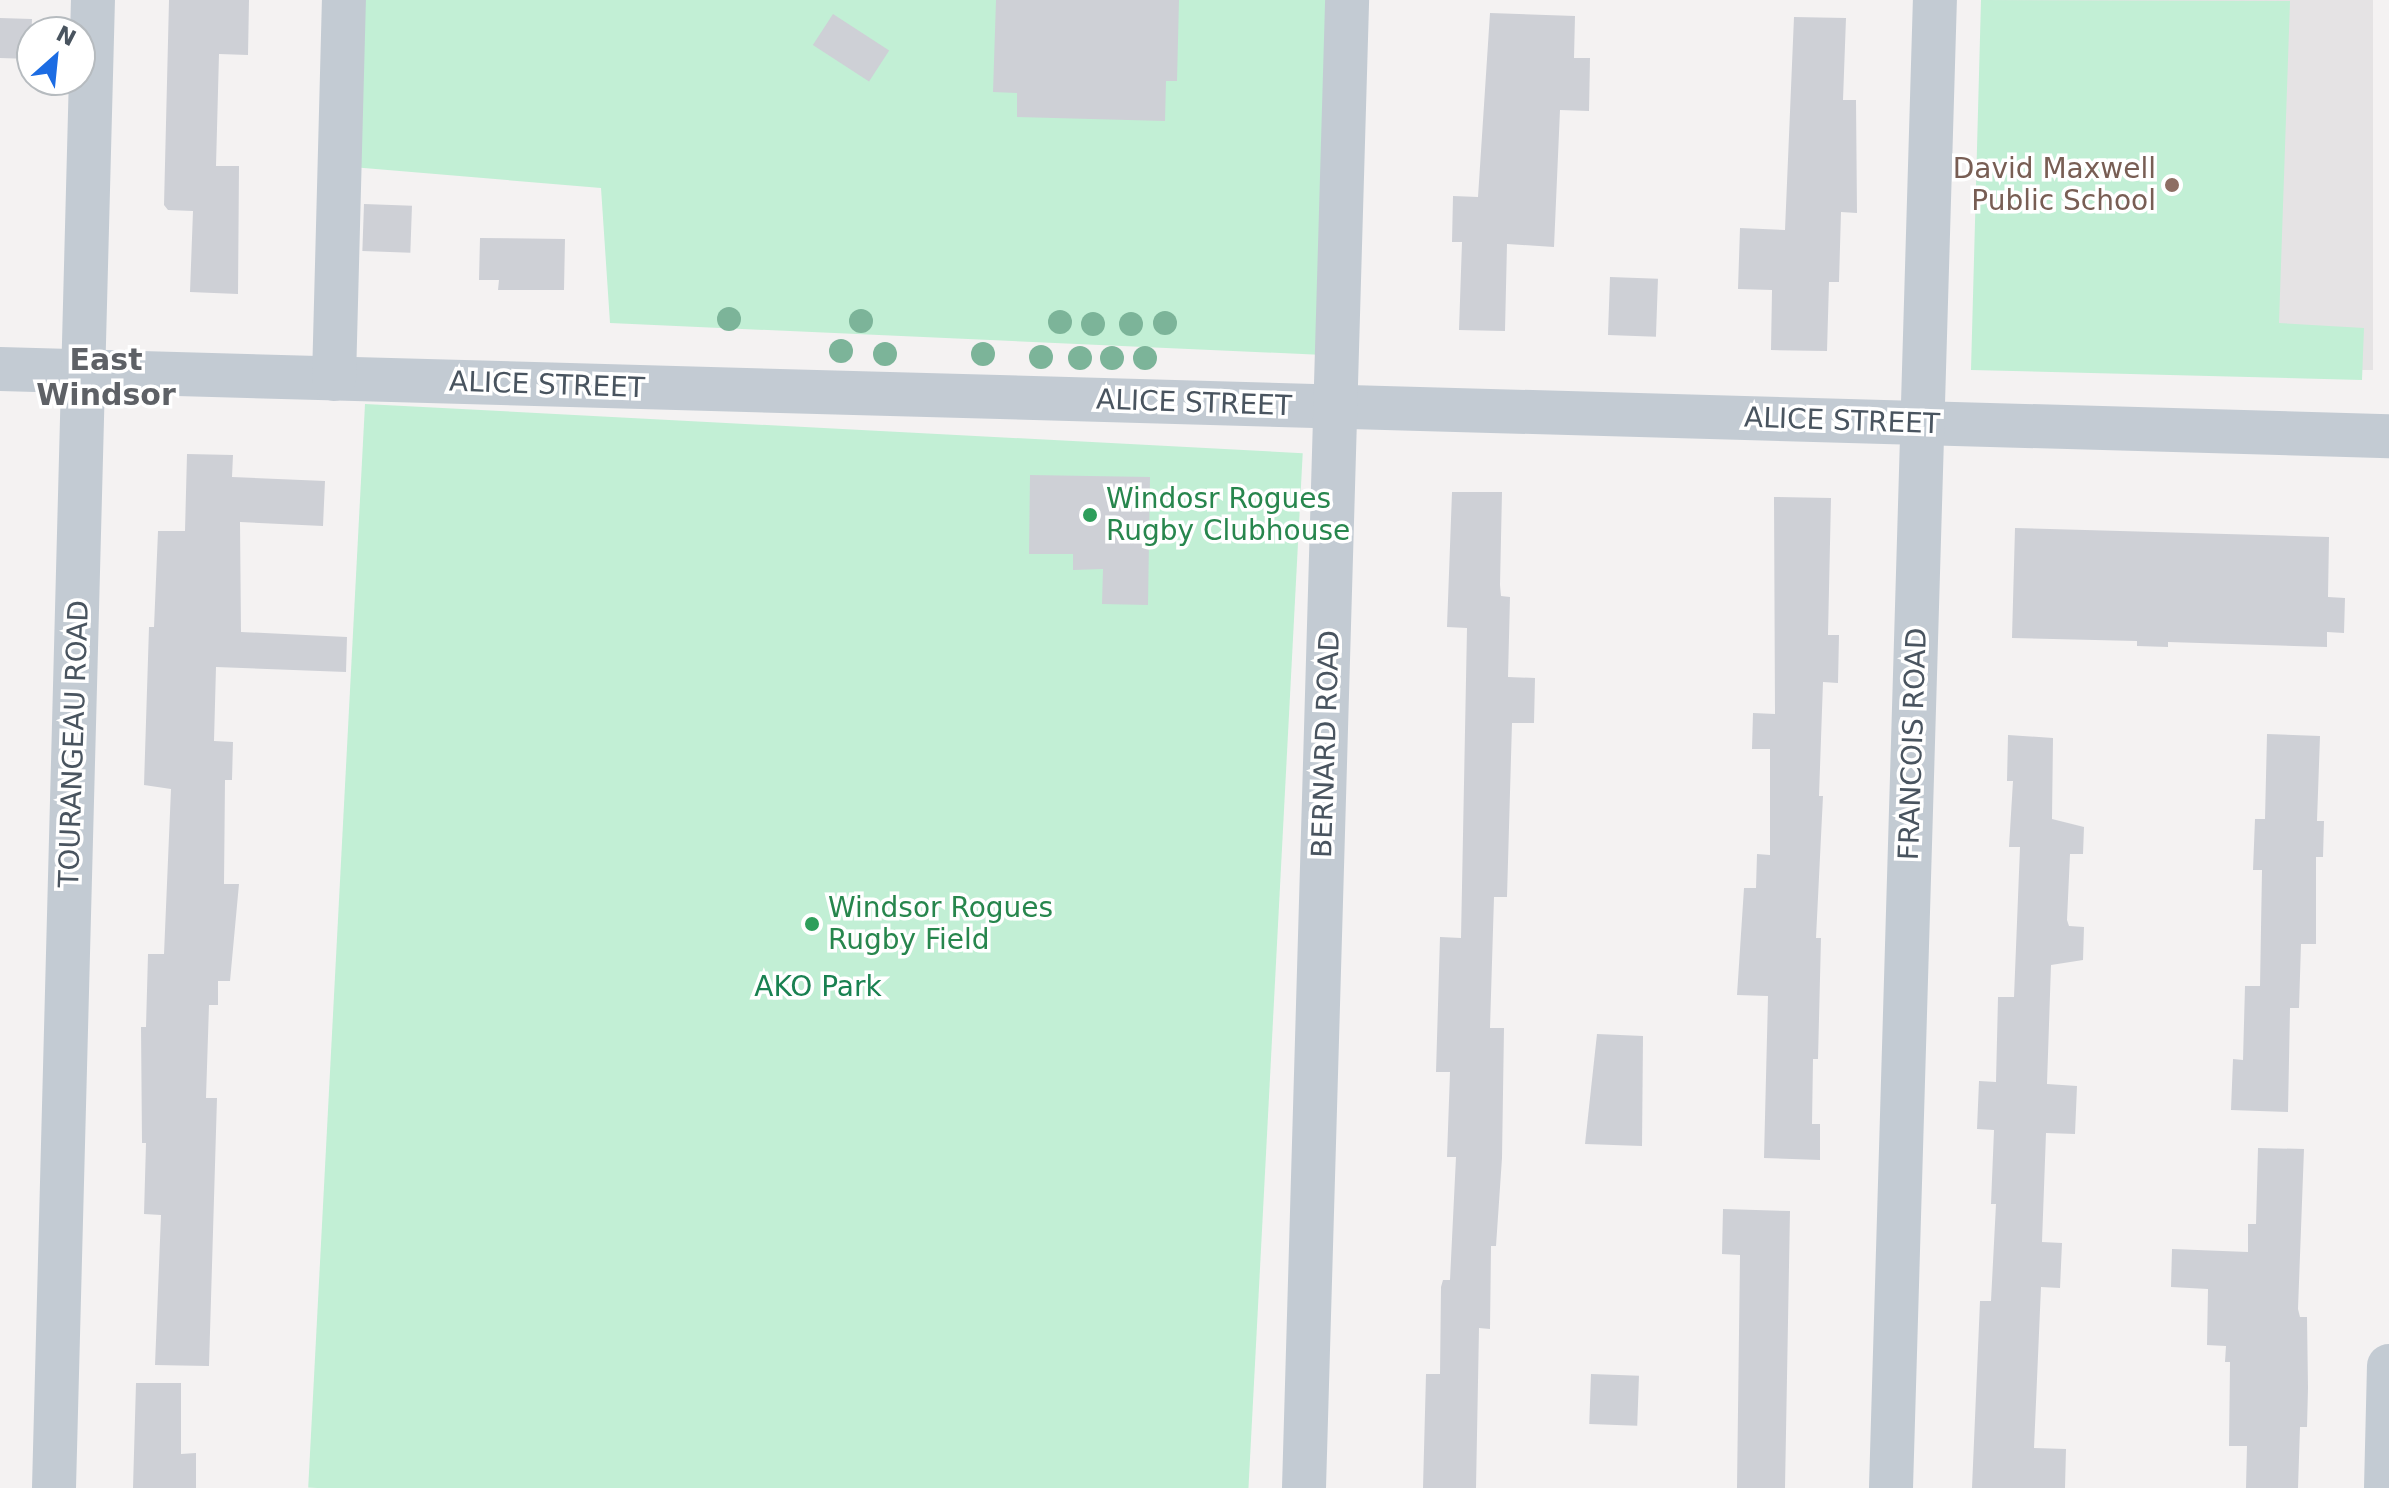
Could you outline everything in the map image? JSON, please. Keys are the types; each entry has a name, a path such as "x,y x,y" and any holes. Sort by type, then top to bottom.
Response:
{"street":[{"name":"TOURANGEAU ROAD","path":"54,1488 93,0"},
{"path":"334,379 344,0"},
{"name":"BERNARD ROAD","path":"1304,1488 1347,0"},
{"name":"FRANCOIS ROAD","path":"1891,1488 1935,0"},
{"name":"ALICE STREET","path":"0,369 2389,436"},
{"path":"2386,1488 2389,1366"}],"shaded area":[{"name":"David Maxwell Public School","path":"1982,0 2373,0 2373,370 1982,370"}],"green space":[{"path":"343,0 1334,0 1324,355 610,323 601,188 340,166"},
{"name":"David Maxwell Public School","path":"1981,0 2290,1 2279,323 2364,328 2362,380 1971,370"},
{"name":"AKO Park","path":"365,404 1303,453 1248,1488 308,1488"}],"building":[{"path":"169,0 249,0 248,55 219,54 216,166 239,166 238,294 190,292 193,211 168,210 164,205"},
{"path":"996,0 1179,0 1177,81 1166,81 1165,121 1017,117 1017,93 993,92"},
{"path":"1490,13 1575,16 1574,58 1590,58 1589,111 1560,110 1554,247 1507,244 1505,331 1459,330 1462,242 1452,242 1453,196 1478,197"},
{"path":"833,14 889,50 869,82 813,45"},
{"path":"1794,17 1846,18 1843,100 1856,100 1857,213 1841,212 1839,282 1829,282 1827,351 1771,350 1772,290 1738,289 1740,228 1785,230"},
{"path":"0,18 16,19 16,59 0,58"},
{"path":"364,204 412,206 410,253 362,251"},
{"path":"480,238 565,239 564,290 498,290 499,280 479,280"},
{"path":"1610,277 1658,279 1656,337 1608,335"},
{"path":"187,454 233,455 232,477 325,481 323,526 240,522 241,632 347,637 346,672 216,667 214,741 233,742 232,780 225,780 224,884 239,884 230,981 218,981 218,1005 209,1005 206,1098 217,1098 209,1366 155,1365 161,1215 144,1214 146,1143 142,1143 141,1027 146,1027 148,954 164,954 171,789 144,785 149,627 154,627 158,531 185,531"},
{"name":"Windosr Rogues Rugby Clubhouse","path":"1030,475 1150,477 1148,605 1102,604 1103,569 1073,570 1073,554 1029,554"},
{"path":"1452,492 1502,492 1500,585 1501,596 1510,597 1508,677 1535,678 1534,723 1512,723 1507,897 1494,897 1490,1028 1504,1028 1502,1158 1496,1246 1491,1246 1490,1329 1479,1328 1476,1488 1423,1488 1426,1374 1440,1374 1441,1287 1443,1280 1450,1280 1456,1157 1447,1157 1450,1072 1436,1072 1440,937 1461,938 1467,628 1447,627"},
{"path":"1774,497 1831,498 1828,635 1839,635 1838,683 1823,682 1819,796 1823,796 1816,938 1821,938 1818,1059 1813,1059 1812,1124 1820,1124 1820,1160 1764,1158 1768,996 1737,995 1744,888 1756,888 1757,854 1770,855 1770,749 1752,749 1753,713 1775,714"},
{"path":"2015,528 2329,537 2328,597 2345,598 2344,633 2327,632 2327,647 2168,642 2168,647 2137,646 2137,641 2012,638"},
{"path":"2267,734 2320,736 2317,821 2324,821 2323,857 2316,857 2316,944 2301,944 2299,1008 2290,1008 2288,1112 2231,1110 2233,1059 2243,1060 2245,986 2260,986 2262,870 2253,870 2255,819 2265,819"},
{"path":"2008,735 2053,738 2052,819 2084,827 2083,854 2070,854 2067,920 2069,926 2084,927 2083,960 2051,965 2047,1084 2077,1086 2075,1134 2046,1133 2042,1242 2062,1243 2060,1288 2041,1287 2034,1448 2066,1449 2065,1488 1972,1488 1980,1301 1991,1301 1996,1204 1991,1204 1994,1130 1977,1129 1979,1081 1996,1082 1998,997 2014,997 2020,847 2009,847 2013,781 2007,781"},
{"path":"1597,1034 1643,1036 1642,1146 1585,1144"},
{"path":"2258,1148 2304,1149 2298,1309 2300,1317 2307,1317 2308,1388 2307,1427 2300,1427 2298,1488 2246,1488 2247,1446 2229,1446 2230,1362 2225,1362 2226,1346 2207,1345 2208,1289 2171,1287 2172,1249 2248,1252 2248,1224 2256,1224"},
{"path":"1723,1209 1790,1211 1785,1488 1737,1488 1740,1255 1722,1254"},
{"path":"1591,1374 1639,1376 1637,1426 1589,1424"},
{"path":"136,1383 181,1383 181,1454 196,1453 196,1488 133,1488"}],"place":[{"name":"David Maxwell Public School","path":"2172,185"},
{"name":"Windosr Rogues Rugby Clubhouse","path":"1090,515"},
{"name":"Windsor Rogues Rugby Field","path":"812,924"}],"district":[{"name":"East Windsor","path":"106,377"}]}
